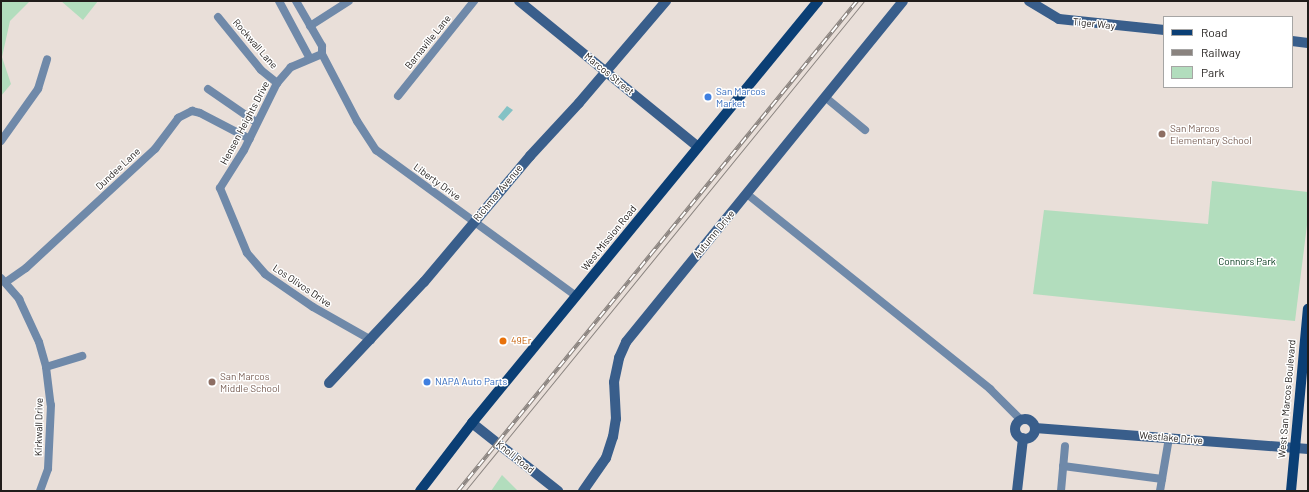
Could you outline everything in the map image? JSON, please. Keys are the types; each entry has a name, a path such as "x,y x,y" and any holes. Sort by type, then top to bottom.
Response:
{"main road":[{"name":"West Mission Road","path":"420,491 472,423 818,1"},
{"name":"West San Marcos Boulevard","path":"1291,491 1295,448 1304,394 1308,309"}],"street":[{"path":"279,1 309,57"},
{"name":"Liberty Drive","path":"296,1 322,46 322,54 366,139 376,150 576,296"},
{"path":"310,26 349,1"},
{"name":"Barnaville Lane","path":"398,96 474,1"},
{"name":"Marcos Street","path":"519,1 606,70 698,147"},
{"name":"Richmar Avenue","path":"329,383 424,282 474,221 666,1"},
{"name":"Autumn Drive","path":"583,491 606,458 613,437 616,419 614,382 619,358 626,342 903,1"},
{"name":"Tiger Way","path":"1029,1 1059,20 1163,30"},
{"name":"Rockwall Lane","path":"218,17 261,70 277,84"},
{"path":"1293,41 1308,42"},
{"name":"Hensen Heights Drive","path":"220,188 250,139 256,122 277,84 291,67 309,57 322,54"},
{"path":"1,141 38,89 47,59"},
{"path":"208,89 256,122"},
{"path":"825,97 865,130"},
{"name":"Dundee Lane","path":"4,280 26,268 155,149 178,118 192,111 200,113 250,139"},
{"name":"Los Olivos Drive","path":"220,188 247,253 265,274 313,307 371,340"},
{"path":"747,194 990,389 1021,420 1030,421 1035,428 1032,436 1023,438"},
{"name":"Kirkwall Drive","path":"4,280 19,299 39,342 46,367 51,405 48,462 40,491"},
{"path":"46,367 82,356"},
{"path":"1017,491 1023,438 1016,430 1021,420"},
{"name":"Knoll Road","path":"472,423 558,491"},
{"name":"Westlake Drive","path":"1035,428 1308,449"},
{"path":"1160,491 1169,438"},
{"path":"1061,491 1065,446"},
{"path":"1063,466 1162,479"}],"green space":[{"path":"1,1 30,1 10,21 2,57 11,84 1,96"},
{"path":"61,1 98,1 83,20"},
{"name":"Connors Park","path":"1212,181 1308,192 1307,225 1295,321 1033,294 1044,210 1208,224"},
{"path":"502,475 518,491 491,491"}],"water":[{"path":"507,106 513,110 503,121 498,117"}],"tram line":[{"path":"465,491 864,1"}],"railway":[{"path":"458,491 857,1"}],"place":[{"name":"San Marcos Market","path":"708,97"},
{"name":"San Marcos Elementary School","path":"1162,134"},
{"name":"49Er","path":"503,341"},
{"name":"San Marcos Middle School","path":"212,382"},
{"name":"NAPA Auto Parts","path":"427,382"}]}
